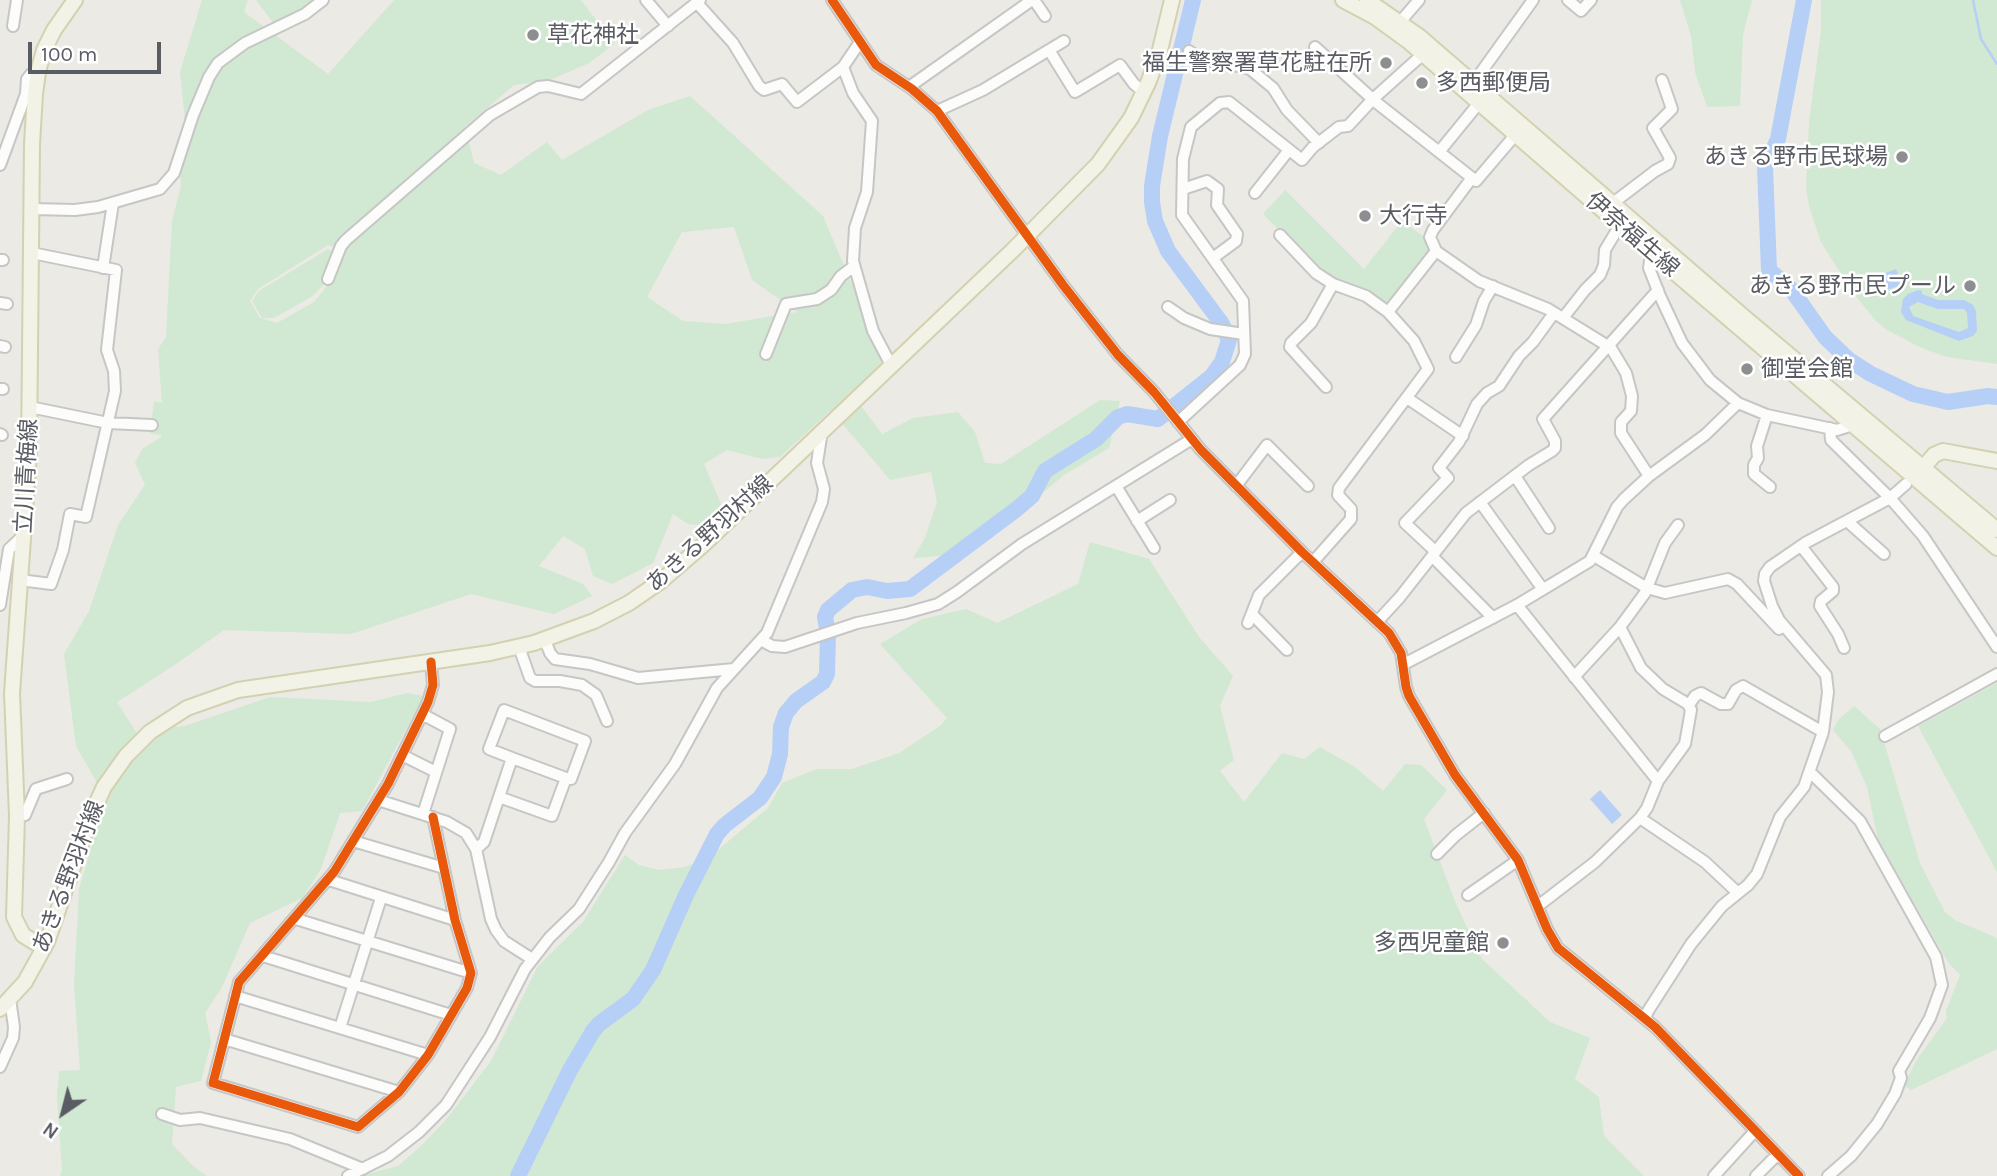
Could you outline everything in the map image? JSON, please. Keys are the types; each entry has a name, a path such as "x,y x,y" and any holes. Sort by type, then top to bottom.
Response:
{"main road":[{"name":"立川青梅線","path":"44,948 26,938 14,917 17,816 12,693 30,407 32,144 38,72 44,50 54,30 75,0"},
{"name":"あきる野羽村線","path":"5,1004 29,976 44,948 101,793 126,756 156,727 199,702 237,690 431,662 545,640 612,612 668,576 1026,236 1098,164 1130,118 1144,92 1159,54 1172,0"},
{"name":"伊奈福生線","path":"1343,0 1375,17 1470,87 1479,103 1619,225 1657,250 1997,548"},
{"name":"伊奈福生線","path":"1367,0 1400,22 1470,87 1612,203 1657,250 1853,425 1915,477 1997,530"},
{"path":"1915,477 1934,455 1943,451 1997,461"}],"street":[{"path":"13,26 17,0"},
{"path":"32,209 75,210 113,203 160,189 174,173 193,114 218,63 245,43 305,14 323,0"},
{"path":"646,0 668,26"},
{"path":"832,0 876,65 909,87 937,111 1026,236 1118,355 1236,485 1397,644 1404,664 1409,695 1455,775 1518,860 1547,929 1558,948 1664,1036 1799,1176"},
{"path":"909,87 1033,0 1045,16"},
{"path":"1400,22 1419,0"},
{"path":"1470,87 1533,0"},
{"path":"1568,0 1581,11 1591,0"},
{"path":"328,279 346,240 490,115 538,87 548,86 580,94 698,1 733,43 759,86 764,90 782,84 797,102 843,67 860,42"},
{"path":"937,111 983,90 1063,41"},
{"path":"1315,47 1373,99 1476,181 1516,134"},
{"path":"1049,50 1075,92 1120,65 1134,84 1144,92"},
{"path":"1189,51 1204,61 1217,61 1250,69 1273,88 1287,110 1319,143"},
{"path":"1176,419 1240,365 1245,354 1239,334 1243,301 1182,215 1183,159 1191,127 1220,103 1229,102 1301,160 1339,127 1348,126 1373,99 1423,54"},
{"path":"843,67 853,93 873,121 869,182 866,200 855,228 853,267 873,331 891,365"},
{"path":"0,165 26,94 27,79 38,72"},
{"path":"1612,203 1668,164 1670,158 1653,128 1672,109 1662,80"},
{"path":"1439,152 1479,103"},
{"path":"1255,192 1289,150"},
{"path":"1471,178 1433,230 1430,237 1436,251 1462,270 1558,315 1607,345 1626,373 1632,396 1631,411 1621,422 1620,433 1649,476"},
{"path":"1183,189 1207,181 1218,189 1217,205 1237,234 1236,241 1213,258"},
{"path":"103,268 113,203"},
{"path":"1493,618 1405,523 1448,478 1438,468 1463,436 1477,404 1487,393 1499,386 1519,356 1600,275 1605,250 1619,225"},
{"path":"1280,235 1316,273 1333,284 1366,296 1388,312 1414,341 1428,369 1339,488 1338,495 1351,509 1351,519 1312,562"},
{"path":"1657,250 1649,268 1682,344 1710,380 1738,403 1767,415 1830,428 1840,429 1853,425"},
{"path":"1388,312 1436,251"},
{"path":"20,580 51,584 61,558 70,514 86,517 115,391 114,371 107,350 116,270 32,253"},
{"path":"766,354 786,304 817,299 831,290 841,276 853,267"},
{"path":"1326,387 1290,347 1311,323 1333,284"},
{"path":"1456,358 1476,325 1484,301 1493,286"},
{"path":"1377,622 1400,597 1456,523 1480,502 1555,448 1555,441 1543,419 1658,290"},
{"path":"1168,307 1184,318 1212,330 1239,334"},
{"path":"1407,398 1463,436"},
{"path":"1404,664 1493,618 1590,561 1617,507 1649,476 1705,435 1738,403"},
{"path":"30,407 108,423 152,425"},
{"path":"1767,415 1757,446 1758,458 1754,465 1754,474 1770,487"},
{"path":"1830,428 1833,443 1890,498 1923,536 1997,647"},
{"path":"348,1176 396,1151 446,1105 490,1037 532,959 550,937 576,913 610,862 625,833 670,772 714,693 768,631 822,502 824,489 817,463 822,431"},
{"path":"761,640 772,646 785,647 937,604 1022,544 1192,439"},
{"path":"1236,485 1267,445 1308,486"},
{"path":"1515,476 1549,528"},
{"path":"1645,1019 1691,944 1722,906 1757,874 1780,817 1804,787 1823,732 1828,692 1826,675 1779,620 1764,582 1765,574 1770,567 1801,545 1890,498 1915,477"},
{"path":"1116,486 1154,548"},
{"path":"1138,521 1170,500"},
{"path":"1480,502 1542,589"},
{"path":"1847,521 1884,554"},
{"path":"1574,677 1646,593 1665,543 1678,525"},
{"path":"0,605 9,549 24,535"},
{"path":"1801,545 1833,587 1833,592 1821,601 1820,606 1844,648"},
{"path":"1287,650 1250,618 1259,595 1302,552"},
{"path":"1594,556 1647,587 1665,593 1728,579 1737,584 1783,634 1796,640"},
{"path":"1517,604 1658,781"},
{"path":"1538,906 1595,862 1640,818 1658,781 1685,744 1691,710 1689,705 1664,689 1641,668 1619,627"},
{"path":"545,640 555,659 590,664 638,678 734,670"},
{"path":"519,647 530,678 535,681 560,681 582,685 596,695 607,721"},
{"path":"422,715 450,729 436,772 428,816 471,973 467,988 452,1015 428,1055 399,1092 358,1127 213,1083 239,982 330,880 378,800 422,715 433,685 431,662"},
{"path":"1885,736 1997,674"},
{"path":"1689,705 1695,696 1701,693 1721,704 1727,704 1736,690 1743,686 1823,732"},
{"path":"503,710 585,741 571,779 566,778 489,750 503,710"},
{"path":"402,755 436,772"},
{"path":"476,849 484,842 512,758"},
{"path":"1810,772 1860,821 1937,957 1942,985 1930,1018 1899,1071 1901,1079 1895,1094 1877,1124 1851,1156 1828,1176"},
{"path":"499,797 552,816 566,778"},
{"path":"17,816 25,815 36,789 67,779"},
{"path":"378,800 453,825 466,834 476,849 491,919 496,930 504,941 532,959"},
{"path":"528,821 533,809"},
{"path":"1437,854 1484,813"},
{"path":"1640,818 1705,862 1738,893"},
{"path":"353,841 443,868"},
{"path":"1468,895 1518,860"},
{"path":"330,880 455,920"},
{"path":"340,1028 381,898"},
{"path":"296,919 471,973"},
{"path":"263,956 452,1015"},
{"path":"235,996 428,1055"},
{"path":"0,1067 13,1038 15,1017 5,1004"},
{"path":"224,1039 399,1092"},
{"path":"162,1114 180,1120 201,1118 290,1139 363,1169"},
{"path":"1714,1176 1755,1131"},
{"path":"1756,1176 1777,1155"}],"green space":[{"path":"202,0 248,0 244,12 328,74 394,0 581,0 614,44 589,63 548,81 514,85 465,127 474,163 501,175 547,142 562,160 648,110 690,96 823,216 884,360 852,394 882,434 913,418 958,412 975,432 985,463 1001,464 1100,400 1120,401 1109,448 1064,475 1027,506 949,555 913,558 925,538 937,502 931,472 890,480 831,410 780,457 762,459 727,450 704,464 722,506 706,526 688,524 673,514 653,563 612,584 593,576 585,549 563,536 539,566 583,584 592,596 554,614 471,594 351,634 224,630 117,702 136,732 185,726 270,697 371,702 407,693 424,696 362,811 340,813 321,869 302,898 250,923 222,987 205,1013 211,1042 201,1081 176,1087 172,1144 207,1176 60,1176 62,1170 57,1095 59,1071 80,1070 74,985 79,889 106,798 76,746 64,654 89,611 118,525 145,485 135,463 142,449 161,437 150,433 154,401 162,403 158,349 166,337 172,221 181,186 179,141 185,120 180,72","holes":["734,227 752,280 797,312 725,324 683,321 647,297 682,232","328,245 344,252 330,282 314,302 277,323 260,318 250,301 258,289"]},
{"path":"256,0 319,0 275,25"},
{"path":"1680,0 1752,0 1743,35 1740,106 1707,107 1695,72 1691,36"},
{"path":"1821,0 1997,0 1997,364 1947,357 1887,330 1875,320 1851,290 1821,242 1809,206 1806,187 1809,122 1821,31"},
{"path":"1285,190 1364,269 1402,221 1427,239 1432,253 1391,307 1318,269 1263,214"},
{"path":"328,249 334,254 323,285 311,297 274,318 262,318 252,301 259,291"},
{"path":"1090,542 1149,559 1199,637 1233,676 1220,706 1234,760 1220,771 1244,802 1282,753 1304,759 1320,747 1355,767 1383,791 1405,764 1421,765 1447,790 1424,819 1456,904 1482,959 1550,1022 1590,1038 1575,1079 1599,1097 1604,1136 1644,1176 360,1176 398,1166 445,1121 491,1061 538,966 583,922 625,855 639,865 659,870 685,867 712,855 768,808 782,783 817,769 852,769 899,753 940,726 947,718 880,644 922,619 966,609 997,623 1078,584"},
{"path":"1997,683 1997,872 1918,726"},
{"path":"1854,706 1880,729 1920,863 1945,912 1955,920 1997,938 1997,1049 1911,1090 1904,1085 1916,1061 1947,1018 1946,1011 1960,975 1948,962 1878,840 1867,787 1851,751 1833,730 1839,719"}],"water":[{"path":"1896,269 1901,285 1870,296 1865,281"},
{"path":"1918,290 1938,300 1964,300 1973,305 1976,311 1977,331 1973,336 1959,341 1906,320 1901,312 1903,299","holes":["1918,302 1938,309 1964,309 1967,313 1968,328 1959,332 1913,316 1909,307"]},
{"path":"1600,790 1622,815 1612,824 1590,799"}],"waterway":[{"path":"518,1176 570,1070 593,1031 633,999 653,970 717,834 760,798 774,777 780,754 781,727 786,713 796,701 823,682 827,674 828,634 825,617 828,610 852,590 867,587 887,591 910,589 1018,508 1032,496 1045,471 1096,439 1118,417 1127,414 1158,419 1212,376 1222,362 1229,340 1222,324 1168,251 1155,221 1152,202 1160,136 1193,0"},
{"path":"1804,0 1778,139 1765,167 1769,270 1791,289 1825,337 1849,360 1871,374 1913,394 1948,402 1997,397"},
{"path":"1973,0 1981,39 1997,64"}],"cycle path":[{"path":"832,0 876,65 912,89 937,111 1063,285 1118,355 1154,392 1201,450 1302,552 1389,633 1401,653 1409,696 1455,775 1518,860 1547,929 1558,948 1655,1027 1799,1176"},
{"path":"431,662 433,685 428,702 388,784 334,872 239,982 213,1083 358,1127 399,1092 428,1055 467,988 471,973 455,920 433,817"}],"place":[{"name":"草花神社","path":"533,35"},
{"name":"福生警察署草花駐在所","path":"1386,63"},
{"name":"多西郵便局","path":"1422,83"},
{"name":"あきる野市民球場","path":"1902,157"},
{"name":"大行寺","path":"1365,216"},
{"name":"あきる野市民プール","path":"1970,286"},
{"name":"御堂会館","path":"1747,369"},
{"name":"多西児童館","path":"1503,943"}]}
